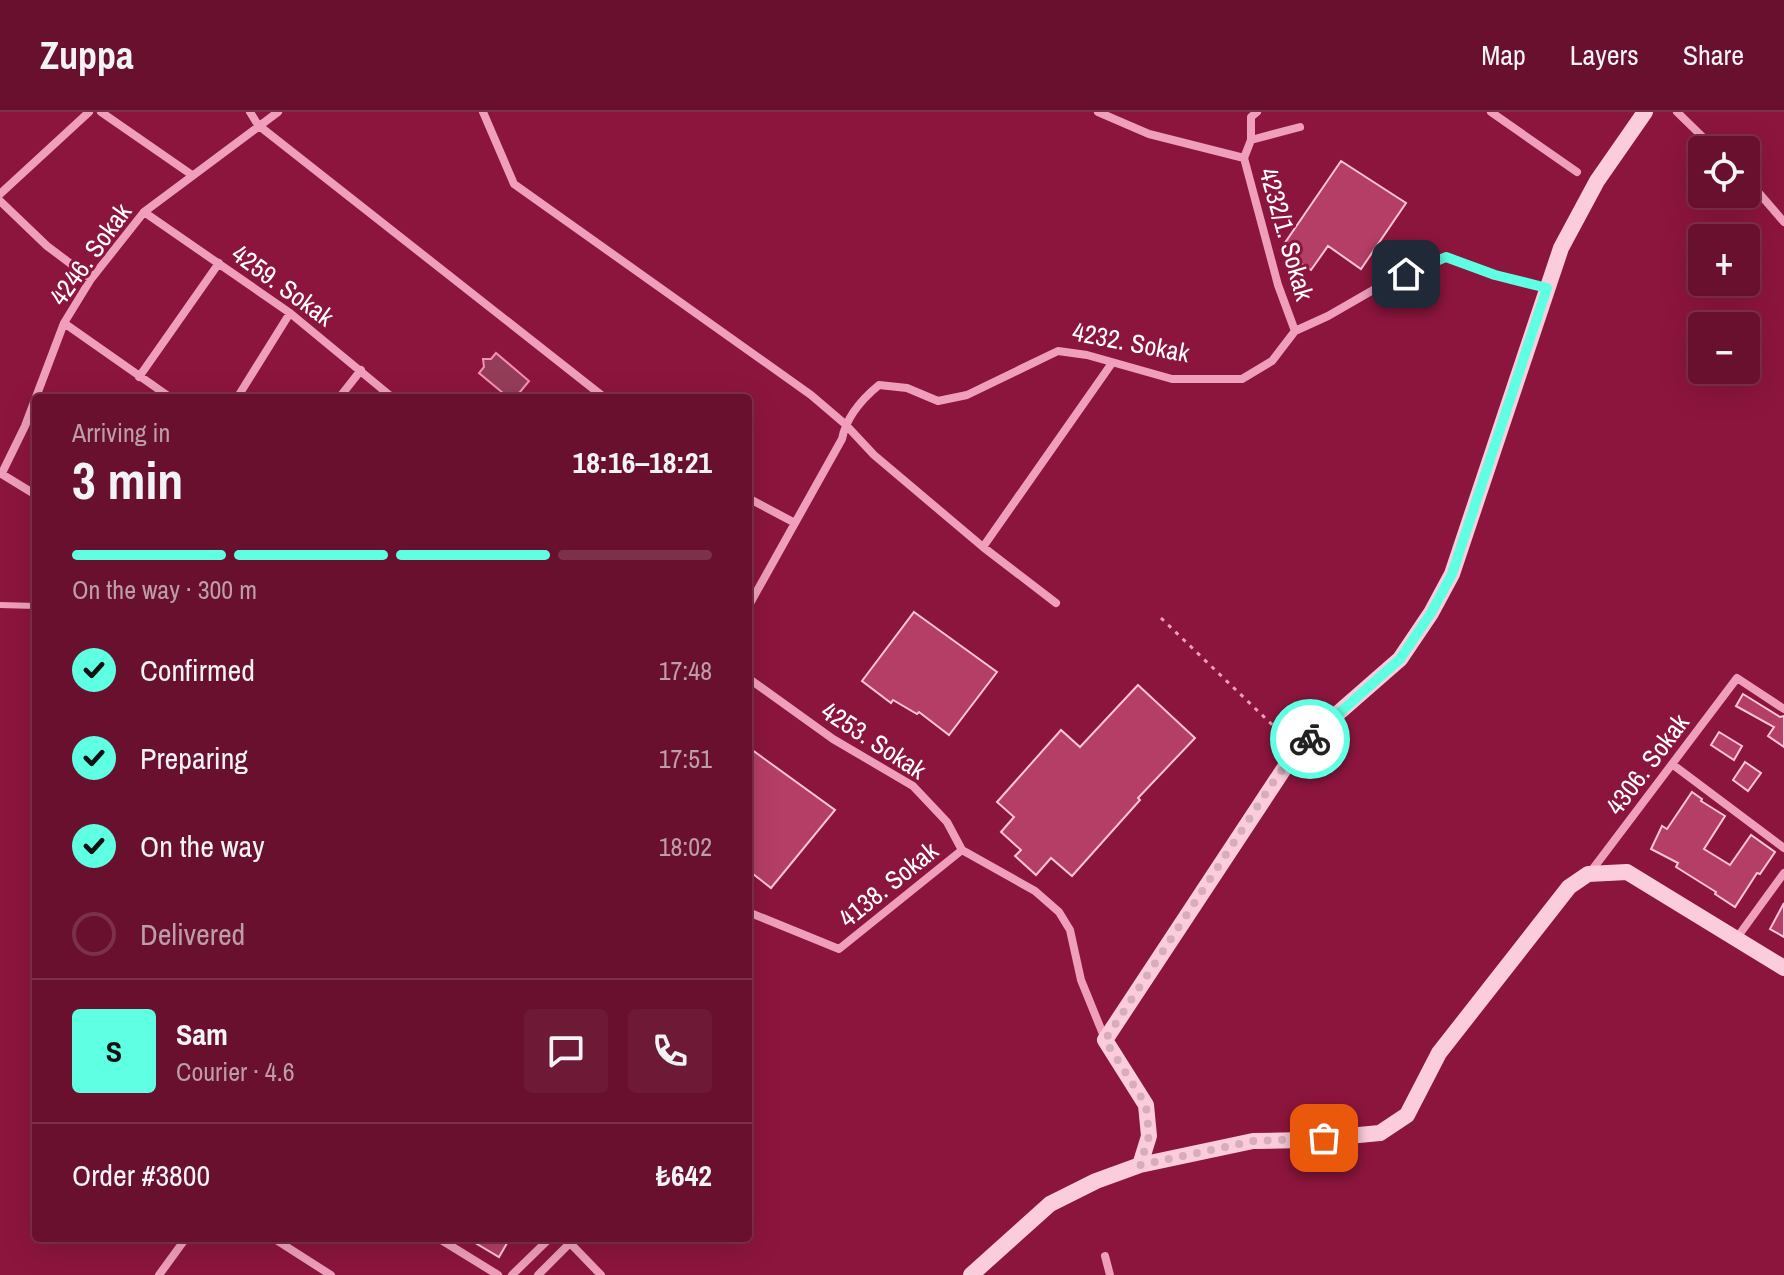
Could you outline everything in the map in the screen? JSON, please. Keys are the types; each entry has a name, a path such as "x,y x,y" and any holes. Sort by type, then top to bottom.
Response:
{"street":[{"path":"0,194 89,112"},
{"path":"101,112 192,175"},
{"path":"250,112 258,125 600,394"},
{"name":"4246. Sokak","path":"37,394 64,323 91,279 144,212 278,112"},
{"path":"483,112 514,184 811,395 845,424 874,455 983,547 1056,603"},
{"name":"4232/1. Sokak","path":"1098,112 1149,134 1244,158 1278,285 1295,331"},
{"path":"1244,158 1251,140 1251,117 1257,112"},
{"path":"1491,112 1577,172"},
{"path":"1105,1040 1297,749 1400,659 1431,613 1452,574 1561,248 1597,181 1645,112"},
{"path":"1677,112 1702,136"},
{"path":"1251,140 1300,127"},
{"path":"1760,194 1784,222"},
{"path":"0,201 47,246 91,279"},
{"name":"4259. Sokak","path":"144,212 290,313 388,394"},
{"name":"4232. Sokak","path":"752,600 842,439 845,424 879,385 907,388 938,401 967,395 1058,351 1172,379 1242,379 1272,361 1295,331 1387,282 1446,257 1495,275 1547,288"},
{"path":"139,377 219,263"},
{"path":"239,394 290,313"},
{"path":"64,323 165,394"},
{"path":"983,547 1112,363"},
{"path":"342,394 361,370"},
{"name":"4246. Sokak","path":"1,473 32,408"},
{"path":"1,473 32,492"},
{"path":"752,500 795,523"},
{"name":"4306. Sokak","path":"1588,874 1737,678 1784,709"},
{"name":"4253. Sokak","path":"752,681 833,739 913,786 947,822 962,850"},
{"path":"1672,764 1784,848"},
{"path":"962,850 1035,891 1059,912 1070,930 1081,980 1105,1040 1146,1105 1149,1136 1140,1165"},
{"name":"4138. Sokak","path":"752,914 839,949 962,850"},
{"path":"971,1275 1050,1204 1096,1181 1140,1165 1253,1141 1380,1133 1407,1115 1439,1053 1569,887 1588,874 1627,872 1784,968"},
{"path":"1736,939 1784,873"},
{"path":"163,1274 183,1242"},
{"path":"279,1242 331,1275"},
{"path":"444,1242 498,1275"},
{"path":"512,1275 546,1242"},
{"path":"538,1275 570,1243 601,1275"},
{"path":"1105,1256 1110,1275"}],"lane":[{"path":"0,605 32,606"}],"path":[{"path":"1161,618 1297,749"}],"shaded area":[{"path":"496,353 529,381 518,394 504,394 479,373 484,367 483,359 491,359"}],"building":[{"path":"1341,161 1406,203 1361,269 1328,246 1311,270 1280,250"},
{"path":"914,612 997,672 949,735 919,712 917,714 893,700 891,703 862,681"},
{"path":"1138,685 1195,738 1138,798 1140,800 1072,876 1051,858 1036,875 1015,856 1021,850 1001,832 1014,817 997,802 1061,730 1080,747"},
{"path":"1743,694 1780,717 1784,716 1784,747 1768,736 1774,727 1736,706"},
{"path":"1719,732 1742,746 1734,760 1711,745"},
{"path":"752,750 835,810 771,888 752,873"},
{"path":"1745,762 1761,773 1748,791 1733,780"},
{"path":"1692,792 1725,816 1704,849 1730,865 1751,835 1775,852 1735,907 1676,867 1678,863 1651,849 1662,826 1667,829"},
{"path":"1784,903 1784,937 1770,929"},
{"path":"474,1242 508,1242 499,1257"}],"way so far":[{"path":"1310,739 1297,749 1272,784 1105,1040 1146,1105 1149,1136 1140,1165 1253,1141 1324,1138"}],"route":[{"path":"1310,739 1400,659 1431,613 1452,574 1547,288 1495,275 1446,257 1406,274"}]}
